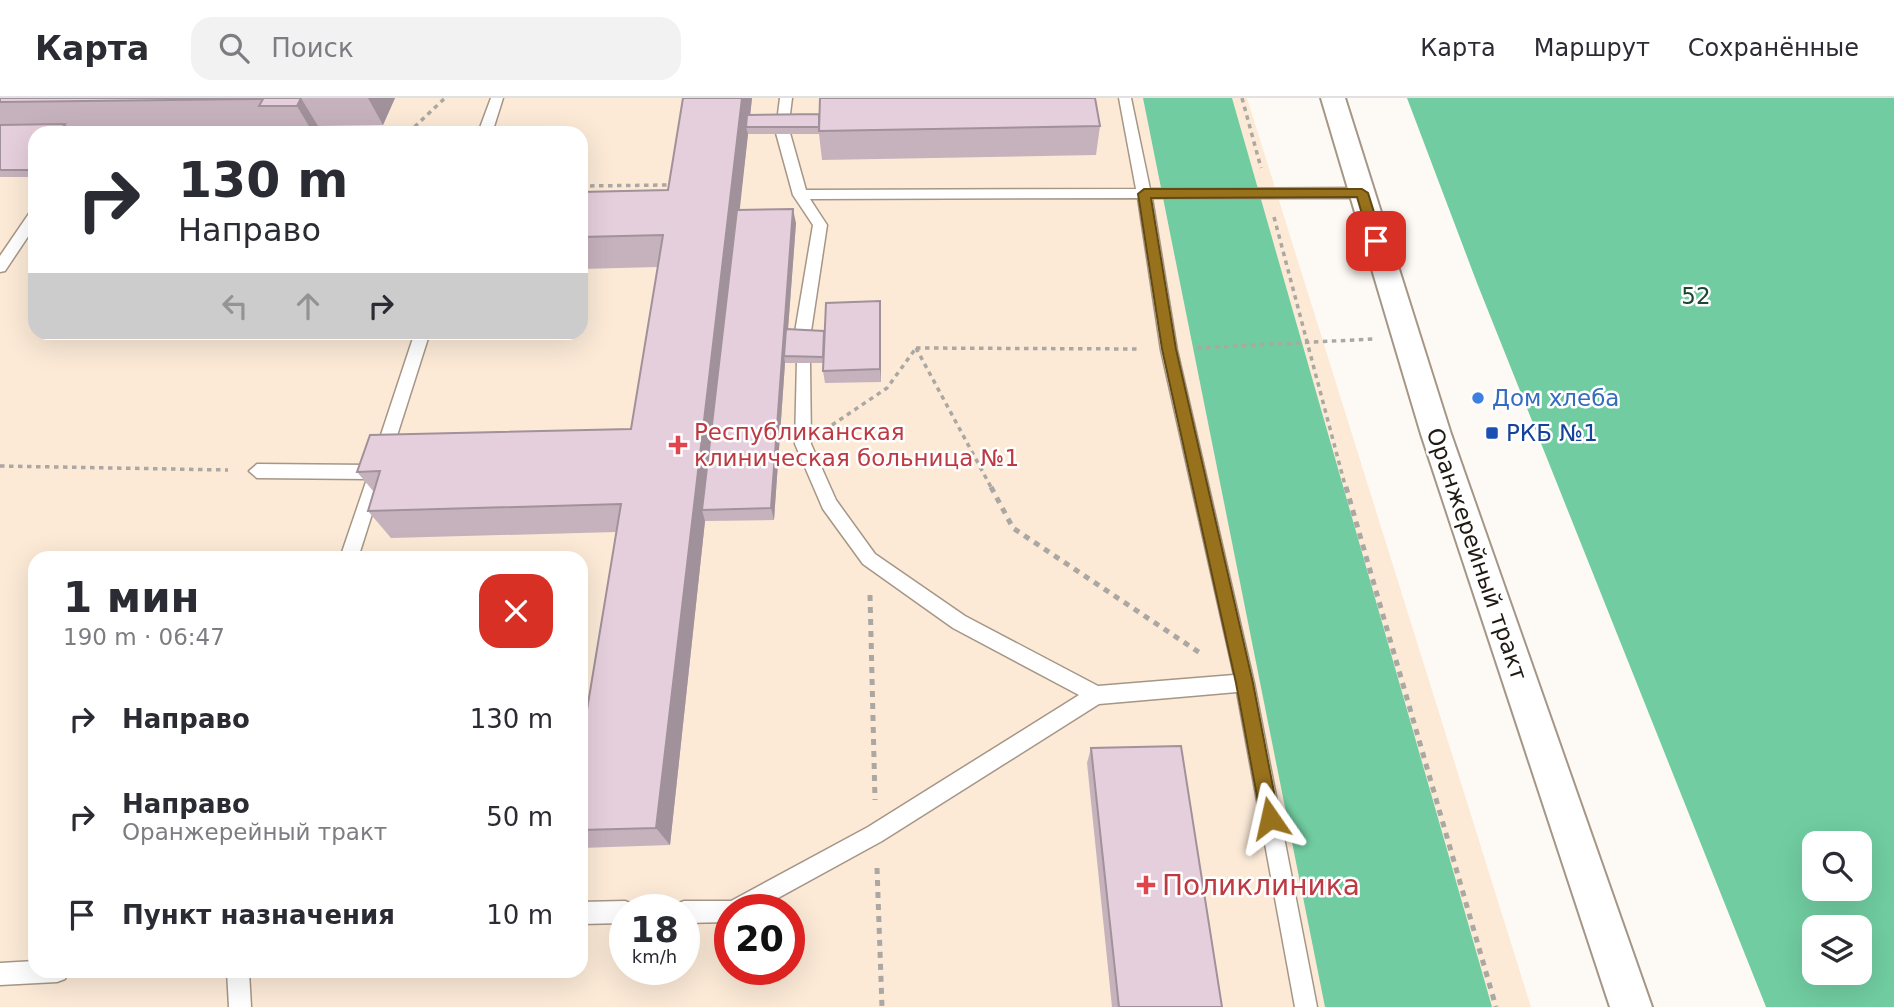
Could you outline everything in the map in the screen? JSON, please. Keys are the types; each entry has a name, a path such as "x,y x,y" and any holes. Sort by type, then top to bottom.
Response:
{"street":[{"name":"Оранжерейный тракт","path":"1332,98 1436,434 1631,1007"}],"lane":[{"path":"487,126 497,98"},
{"path":"786,98 783,128 800,195 820,225 802,338"},
{"path":"1125,98 1144,194 1169,349 1245,683 1306,1007"},
{"path":"800,195 1362,193"},
{"path":"0,267 28,225"},
{"path":"351,551 420,340"},
{"path":"802,363 803,444 829,504 869,559 959,622 1096,695"},
{"path":"257,471 377,472"},
{"path":"764,894 876,834 1096,695 1245,683"},
{"path":"588,913 609,912"},
{"path":"0,974 28,973"},
{"path":"238,978 240,1007"}],"path":[{"path":"415,126 445,98"},
{"path":"1242,98 1373,590 1496,1007"},
{"path":"588,186 668,185"},
{"path":"803,444 887,388 916,348 1013,528 1245,683"},
{"path":"0,466 257,471"},
{"path":"869,559 882,1007"}],"shaded area":[{"name":"Республиканская клиническая больница №1","path":"0,98 1247,98 1531,1007 0,1007"}],"green space":[{"path":"1143,98 1232,98 1492,1007 1325,1007"},
{"name":"52","path":"1407,98 1894,98 1894,1007 1766,1007 1477,283"}],"building":[{"path":"0,98 301,98 297,106 259,106 263,99 0,102"},
{"path":"683,98 742,98 656,828 588,830 588,704 621,504 368,511 380,471 357,472 370,435 631,429 663,235 588,237 588,192 668,190"},
{"path":"820,98 1095,98 1100,126 819,131"},
{"path":"819,114 819,127 746,127 747,115"},
{"path":"65,124 28,126 28,170 0,170 0,125"},
{"path":"793,209 771,508 702,510 737,210"},
{"path":"880,301 880,369 823,371 826,303"},
{"path":"786,329 824,331 823,357 784,356"},
{"name":"Поликлиника","path":"1181,746 1222,1007 1119,1007 1091,748"}],"place":[{"name":"Дом хлеба","path":"1478,398"},
{"name":"РКБ №1","path":"1492,433"},
{"name":"Республиканская клиническая больница №1","path":"678,445"},
{"name":"Поликлиника","path":"1146,885"}],"route":[{"path":"1270,818 1245,683 1169,349 1144,194 1362,193 1376,241"}]}
